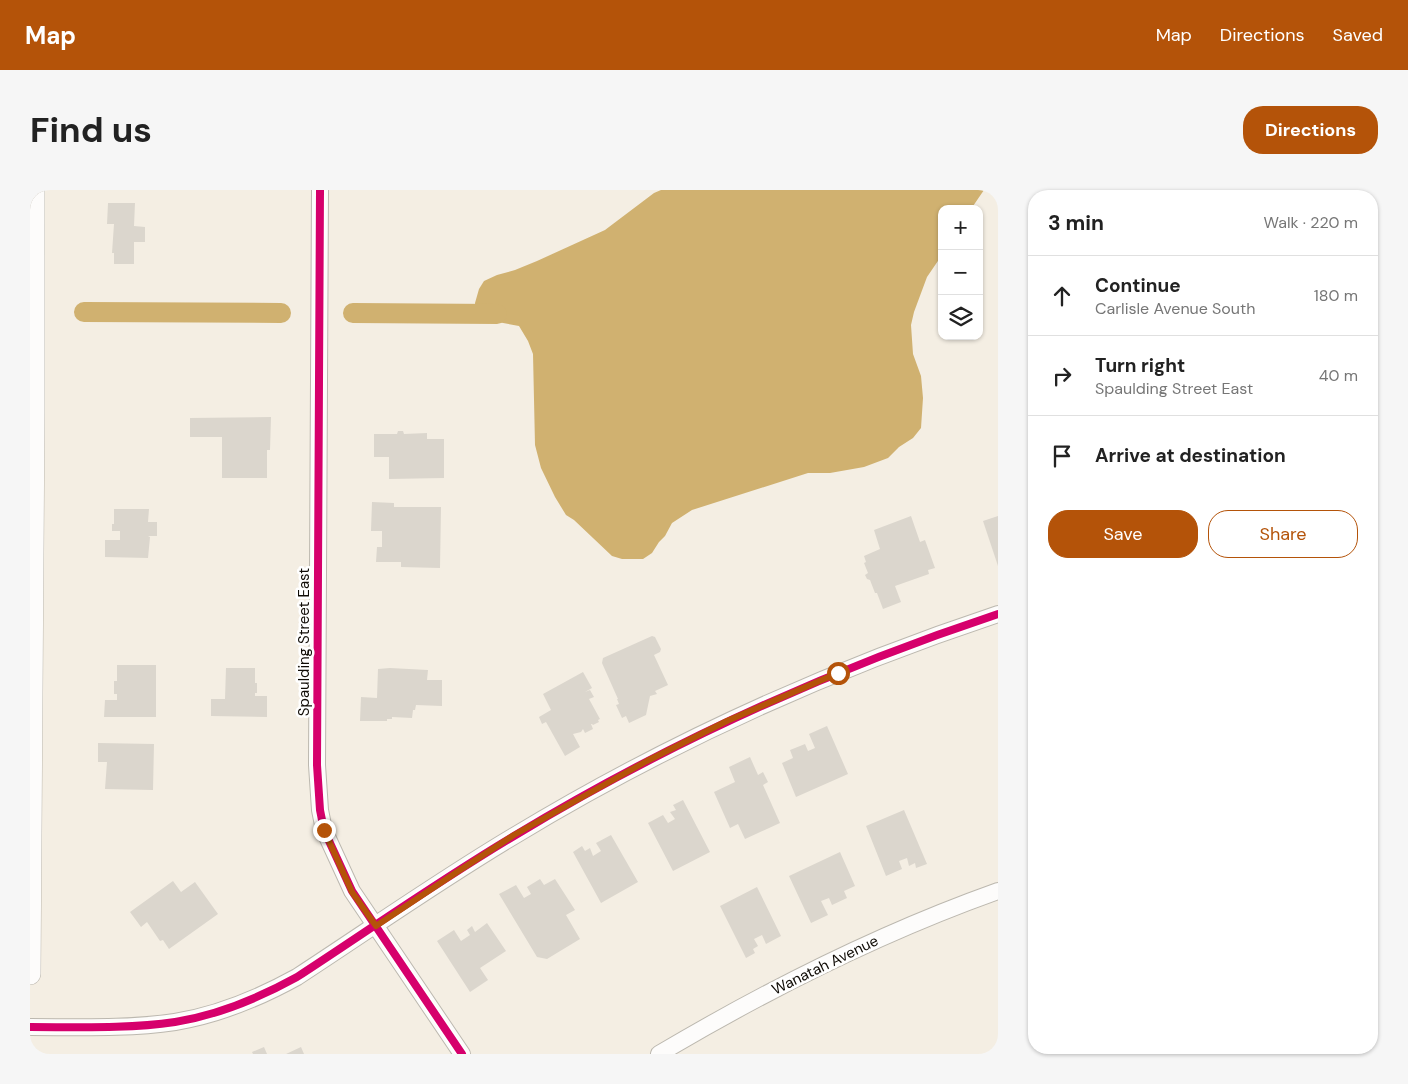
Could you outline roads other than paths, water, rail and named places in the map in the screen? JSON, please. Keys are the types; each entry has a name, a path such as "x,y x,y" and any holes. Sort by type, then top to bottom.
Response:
{"street":[{"path":"30,974 34,190"},
{"name":"Spaulding Street East","path":"320,190 317,765 320,810 324,830 352,892 462,1054"},
{"path":"30,1027 147,1025 176,1022 232,1007 276,989 514,835 647,761 727,721 838,673 998,614"},
{"name":"Wanatah Avenue","path":"659,1054 790,981 893,933 998,891"}],"waterway":[{"path":"84,312 281,313"},
{"path":"353,313 497,314"}]}
